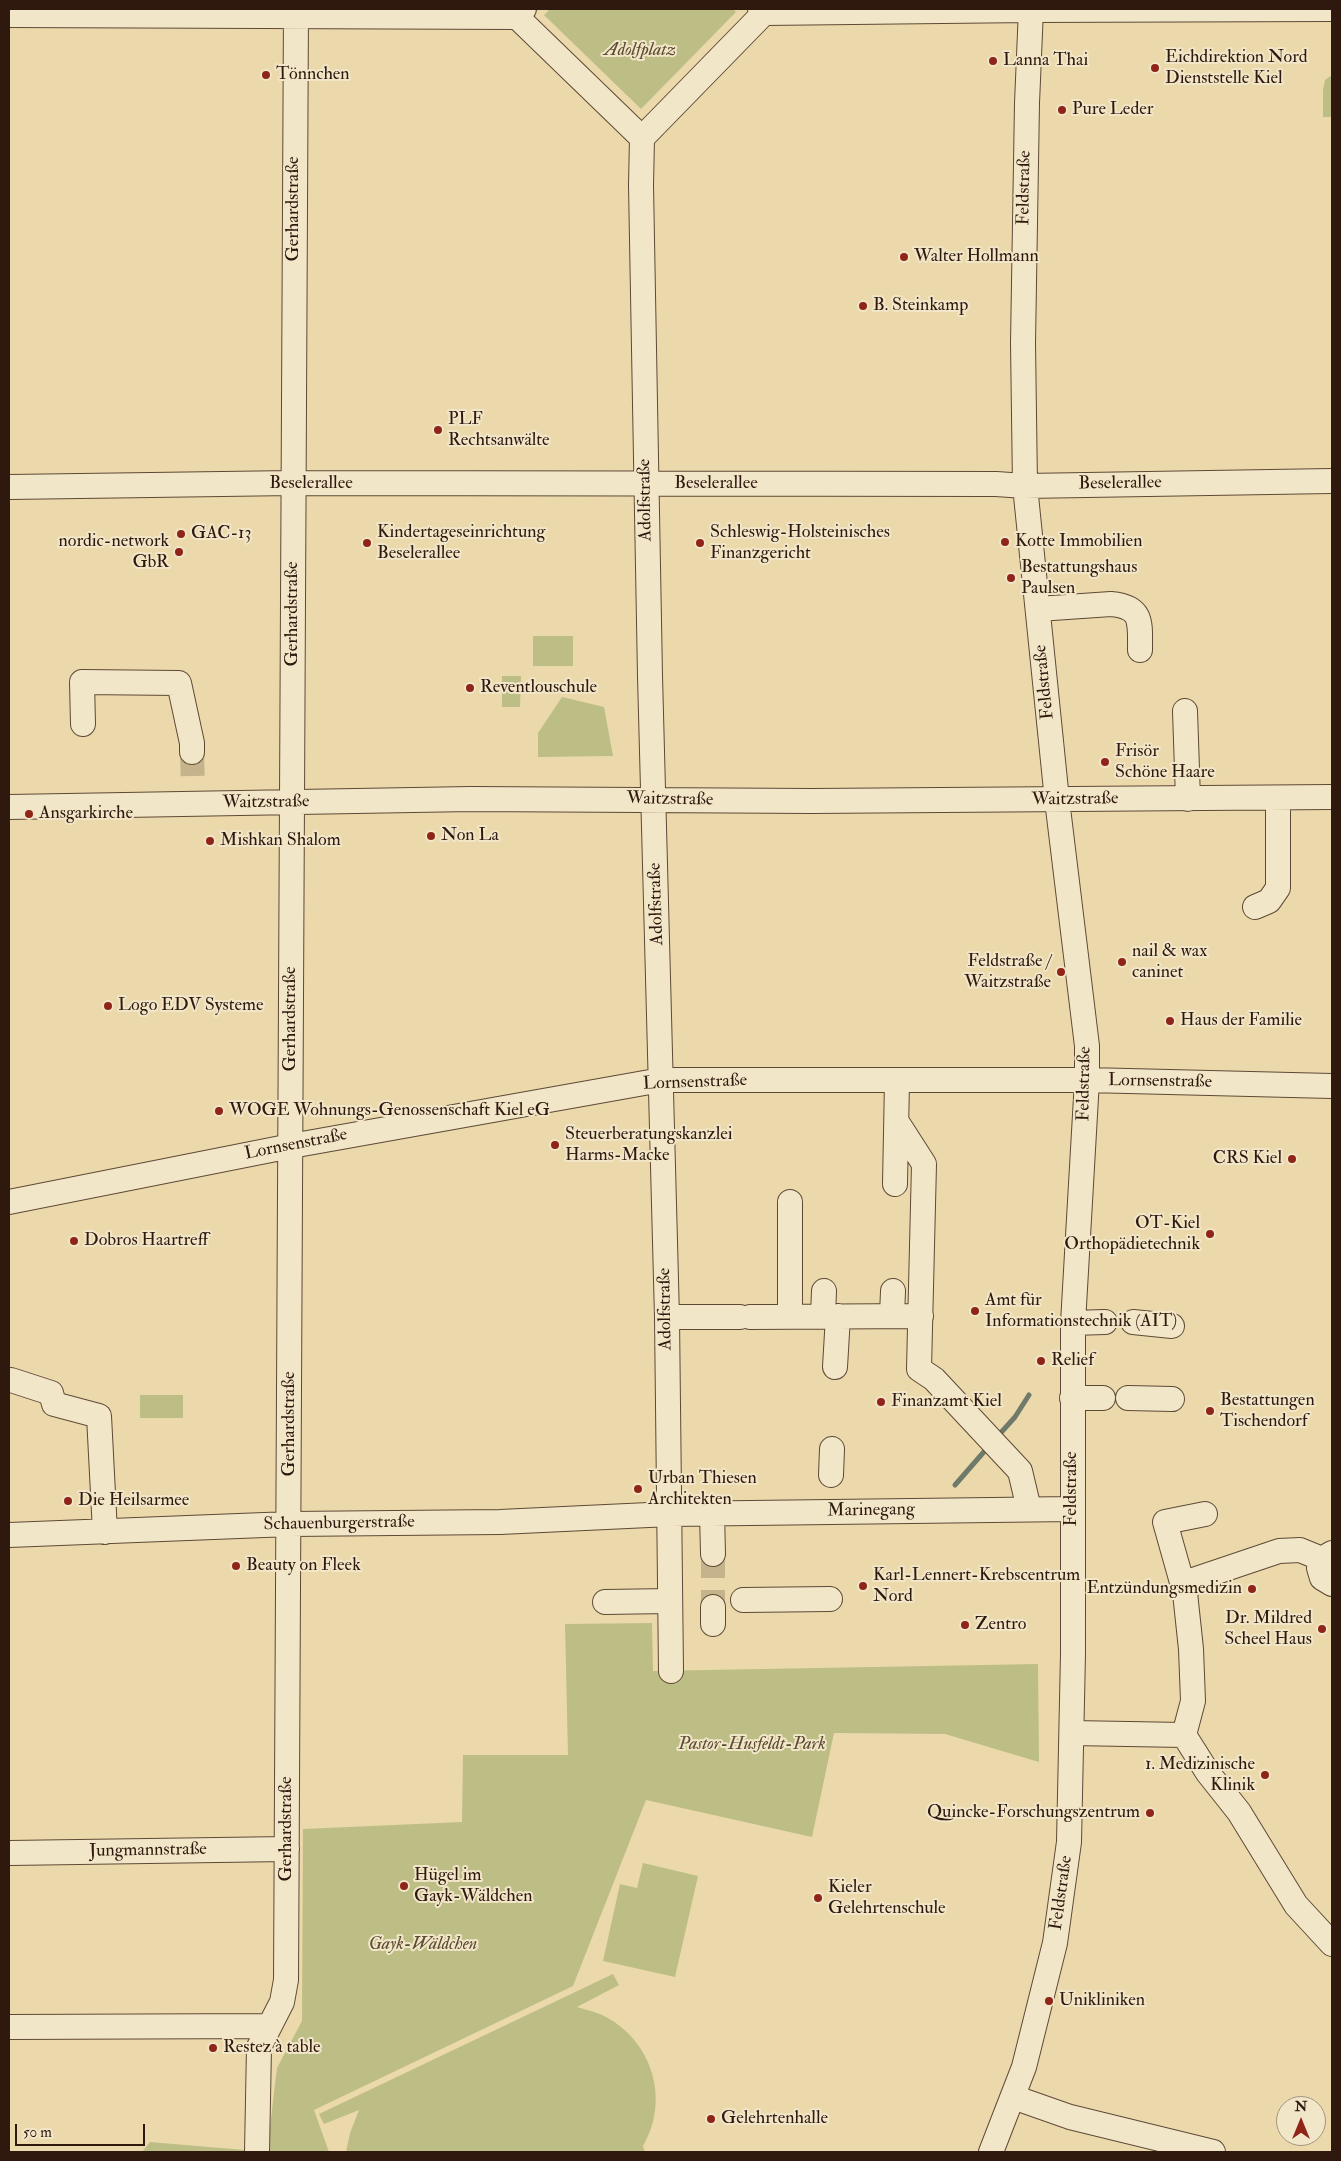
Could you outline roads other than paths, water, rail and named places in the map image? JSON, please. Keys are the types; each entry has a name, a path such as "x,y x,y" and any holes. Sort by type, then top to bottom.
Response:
{"street":[{"name":"Feldstraße","path":"991,2152 1024,2067 1055,1943 1069,1842 1072,1733 1073,1323 1087,1046 1057,800 1025,486 1023,343 1027,103 1031,9"},
{"path":"9,15 296,12 521,13 642,138 762,11 1332,9"},
{"name":"Gerhardstraße","path":"257,2152 258,2047 282,2002 286,1980 290,1524 296,12"},
{"name":"Adolfstraße","path":"642,138 645,484 662,1080 671,1671"},
{"name":"Beselerallee","path":"9,487 293,484 996,484 1025,486 1332,481"},
{"path":"1038,609 1111,604 1132,609 1140,619 1140,650"},
{"path":"83,724 82,682 179,683 192,752"},
{"path":"1185,711 1188,799"},
{"name":"Waitzstraße","path":"9,807 193,796 293,803 471,799 1057,800 1332,797"},
{"path":"1255,907 1269,900 1278,888 1278,798"},
{"name":"Lornsenstraße","path":"9,1202 290,1146 662,1080 1086,1080 1332,1086"},
{"path":"895,1184 897,1081"},
{"path":"896,1122 924,1164 919,1369 934,1379 1020,1472 1030,1509"},
{"path":"790,1202 790,1317"},
{"path":"824,1291 831,1316 834,1367"},
{"path":"892,1316 893,1291"},
{"path":"666,1317 921,1316"},
{"path":"1073,1323 1104,1322"},
{"path":"1133,1322 1172,1326"},
{"path":"11,1380 51,1393 54,1404 100,1416 105,1532"},
{"path":"1072,1398 1104,1398"},
{"path":"1128,1398 1172,1399"},
{"path":"831,1475 832,1449"},
{"name":"Marinegang","path":"670,1514 1072,1509"},
{"name":"Schauenburgerstraße","path":"9,1535 290,1524 500,1522 670,1514"},
{"path":"712,1514 713,1554"},
{"path":"1205,1514 1165,1522 1185,1593 1191,1648 1193,1701 1190,1705 1184,1735 1208,1773 1240,1812 1296,1905 1332,1944"},
{"path":"1185,1593 1193,1580 1279,1551 1300,1550 1327,1556 1319,1568 1322,1578 1332,1584"},
{"path":"743,1600 830,1599"},
{"path":"605,1602 669,1601"},
{"path":"1072,1733 1184,1735"},
{"name":"Jungmannstraße","path":"9,1854 287,1848"},
{"path":"9,2027 269,2026"},
{"path":"1013,2097 1070,2117 1212,2152"}],"waterway":[{"path":"997,1437 1015,1417 1029,1395"},
{"path":"955,1485 989,1446"}],"tunnel":[{"path":"192,752 193,788"},
{"path":"713,1554 713,1607"}],"place":[{"name":"Lanna Thai","path":"993,61"},
{"name":"Eichdirektion Nord Dienststelle Kiel","path":"1155,68"},
{"name":"Tönnchen","path":"266,75"},
{"name":"Pure Leder","path":"1062,110"},
{"name":"Walter Hollmann","path":"904,257"},
{"name":"B. Steinkamp","path":"863,306"},
{"name":"PLF Rechtsanwälte","path":"438,430"},
{"name":"GAC-13","path":"181,534"},
{"name":"Kotte Immobilien","path":"1005,542"},
{"name":"Kindertageseinrichtung Beselerallee","path":"367,543"},
{"name":"Schleswig-Holsteinisches Finanzgericht","path":"700,543"},
{"name":"nordic-network GbR","path":"179,552"},
{"name":"Bestattungshaus Paulsen","path":"1011,578"},
{"name":"Reventlouschule","path":"470,688"},
{"name":"Frisör Schöne Haare","path":"1105,762"},
{"name":"Ansgarkirche","path":"29,814"},
{"name":"Non La","path":"431,836"},
{"name":"Mishkan Shalom","path":"210,841"},
{"name":"nail & wax caninet","path":"1122,962"},
{"name":"Feldstraße / Waitzstraße","path":"1061,972"},
{"name":"Logo EDV Systeme","path":"108,1006"},
{"name":"Haus der Familie","path":"1170,1021"},
{"name":"WOGE Wohnungs-Genossenschaft Kiel eG","path":"219,1111"},
{"name":"Steuerberatungskanzlei Harms-Macke","path":"555,1145"},
{"name":"CRS Kiel","path":"1292,1159"},
{"name":"OT-Kiel Orthopädietechnik","path":"1210,1234"},
{"name":"Dobros Haartreff","path":"74,1241"},
{"name":"Amt für Informationstechnik (AIT)","path":"975,1311"},
{"name":"Relief","path":"1041,1361"},
{"name":"Finanzamt Kiel","path":"881,1402"},
{"name":"Bestattungen Tischendorf","path":"1210,1411"},
{"name":"Urban Thiesen Architekten","path":"638,1489"},
{"name":"Die Heilsarmee","path":"68,1501"},
{"name":"Beauty on Fleek","path":"236,1566"},
{"name":"Karl-Lennert-Krebscentrum Nord","path":"863,1586"},
{"name":"Entzündungsmedizin","path":"1252,1589"},
{"name":"Zentro","path":"965,1625"},
{"name":"Dr. Mildred Scheel Haus","path":"1322,1629"},
{"name":"1. Medizinische Klinik","path":"1265,1775"},
{"name":"Quincke-Forschungszentrum","path":"1150,1813"},
{"name":"Hügel im Gayk-Wäldchen","path":"404,1886"},
{"name":"Kieler Gelehrtenschule","path":"818,1898"},
{"name":"Unikliniken","path":"1049,2001"},
{"name":"Restez à table","path":"213,2048"},
{"name":"Gelehrtenhalle","path":"711,2119"}],"park label":[{"name":"Adolfplatz","path":"640,51"},
{"name":"Pastor-Husfeldt-Park","path":"752,1745"},
{"name":"Gayk-Wäldchen","path":"423,1945"}]}
